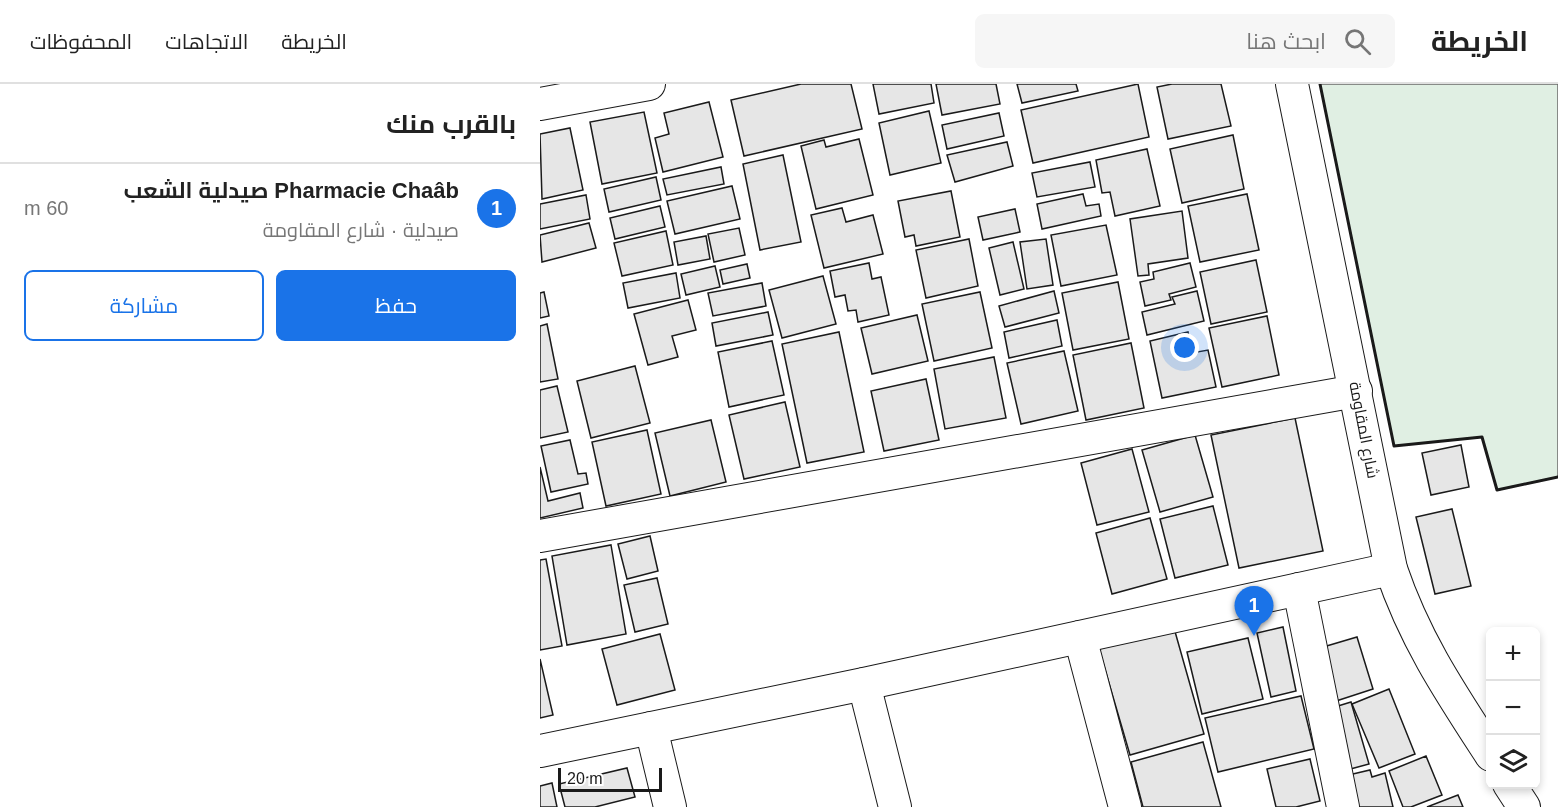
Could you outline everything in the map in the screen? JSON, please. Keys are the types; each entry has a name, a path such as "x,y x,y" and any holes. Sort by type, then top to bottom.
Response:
{"street":[{"path":"540,104 649,84"},
{"name":"شارع المقاومة","path":"1292,84 1356,391 1390,569 1414,631 1430,661 1486,747"},
{"path":"540,536 1356,391"},
{"path":"540,751 864,684 1390,569"},
{"path":"1299,589 1343,807"},
{"path":"1080,637 1125,807"},
{"path":"864,684 895,807"},
{"path":"651,728 670,807"},
{"path":"1512,789 1524,807"}],"green space":[{"path":"1320,84 1558,84 1558,477 1497,490 1482,437 1394,446"}],"building":[{"path":"801,84 851,84 862,129 744,156 731,100"},
{"path":"873,84 931,84 934,103 879,114"},
{"path":"936,84 996,84 1000,104 942,115"},
{"path":"1017,84 1076,84 1078,91 1022,103"},
{"path":"1138,84 1149,137 1033,163 1021,110"},
{"path":"1172,84 1221,84 1231,126 1168,139 1157,87"},
{"path":"709,102 723,157 663,172 655,138 669,134 664,113"},
{"path":"929,111 941,163 890,175 879,123"},
{"path":"644,112 657,173 602,184 590,122"},
{"path":"999,113 1004,136 947,149 942,125"},
{"path":"570,128 583,190 542,199 540,134"},
{"path":"1233,135 1244,189 1182,203 1170,149"},
{"path":"859,139 873,195 816,209 801,146 824,140 826,147"},
{"path":"1007,142 1013,166 955,182 947,155"},
{"path":"1147,149 1160,206 1115,216 1110,192 1102,193 1096,160"},
{"path":"783,155 801,242 760,250 743,164"},
{"path":"1090,162 1095,187 1037,197 1032,173"},
{"path":"721,167 724,184 667,195 663,179"},
{"path":"656,177 661,200 609,212 604,189"},
{"path":"732,186 740,219 675,234 667,201"},
{"path":"951,191 960,237 916,246 914,235 905,237 898,201"},
{"path":"1083,194 1086,206 1099,204 1101,216 1042,229 1037,204"},
{"path":"1247,194 1259,250 1200,262 1188,206"},
{"path":"586,195 590,219 540,229 540,204"},
{"path":"660,206 665,227 615,239 610,218"},
{"path":"842,208 846,222 873,215 883,254 824,268 811,215"},
{"path":"1015,209 1020,232 983,240 978,217"},
{"path":"1182,211 1188,258 1148,264 1149,275 1138,276 1130,219"},
{"path":"589,223 596,248 542,262 540,235"},
{"path":"1106,225 1117,275 1061,286 1051,235"},
{"path":"739,228 745,255 714,262 708,234"},
{"path":"666,231 673,265 622,276 614,243"},
{"path":"706,236 710,259 678,265 674,242"},
{"path":"969,239 978,286 926,298 916,250"},
{"path":"1046,239 1053,285 1027,289 1020,242"},
{"path":"1013,242 1024,289 1000,295 989,248"},
{"path":"1256,260 1267,312 1211,324 1200,272"},
{"path":"869,263 872,279 881,277 889,315 858,322 856,310 848,311 845,295 835,297 830,271"},
{"path":"1190,263 1196,287 1169,294 1171,300 1145,306 1140,282 1154,279 1153,272"},
{"path":"747,264 750,278 723,284 720,270"},
{"path":"715,266 720,287 686,295 681,274"},
{"path":"676,273 680,298 628,308 623,283"},
{"path":"823,276 836,324 782,338 769,290"},
{"path":"1118,282 1129,339 1073,350 1062,293"},
{"path":"762,283 766,306 713,316 708,293"},
{"path":"1054,291 1059,313 1005,327 999,306"},
{"path":"1197,291 1204,321 1147,335 1142,312 1175,304 1172,297"},
{"path":"544,292 549,316 540,318 540,293"},
{"path":"980,292 992,348 934,361 922,304"},
{"path":"688,300 696,330 672,336 678,357 648,365 634,314"},
{"path":"768,312 773,335 716,346 712,323"},
{"path":"917,315 928,361 872,374 861,328"},
{"path":"1267,316 1279,375 1222,387 1209,328"},
{"path":"1057,320 1062,346 1009,358 1004,332"},
{"path":"547,324 558,379 540,382 540,326"},
{"path":"839,332 864,452 807,463 782,344"},
{"path":"1188,332 1192,353 1208,350 1216,387 1162,398 1150,341"},
{"path":"772,341 784,395 729,407 718,352"},
{"path":"1131,343 1144,408 1086,420 1073,355"},
{"path":"1064,351 1078,411 1021,424 1007,363"},
{"path":"994,357 1006,418 945,429 934,369"},
{"path":"635,366 650,423 591,438 577,381"},
{"path":"926,379 939,440 884,451 871,391"},
{"path":"557,386 568,432 540,438 540,390"},
{"path":"785,402 800,467 744,479 729,415"},
{"path":"1295,418 1323,551 1239,568 1211,435"},
{"path":"711,420 726,482 670,496 655,433"},
{"path":"647,430 661,494 606,506 592,442"},
{"path":"1195,435 1213,497 1160,512 1142,450"},
{"path":"570,440 578,474 586,473 588,484 551,492 541,446"},
{"path":"1461,445 1469,487 1431,495 1422,453"},
{"path":"1132,449 1149,512 1097,525 1081,463"},
{"path":"540,467 548,501 580,493 583,508 540,518"},
{"path":"1213,506 1228,565 1175,578 1160,519"},
{"path":"1452,509 1471,586 1435,594 1416,517"},
{"path":"1150,518 1167,579 1112,594 1096,533"},
{"path":"650,536 658,571 627,579 618,544"},
{"path":"611,545 626,634 567,645 552,556"},
{"path":"546,559 562,646 540,650 540,560"},
{"path":"657,578 668,624 635,632 624,585"},
{"path":"1283,627 1296,691 1271,697 1257,633"},
{"path":"1174,628 1204,734 1130,755 1099,649"},
{"path":"660,634 675,690 617,705 602,649"},
{"path":"1357,637 1373,689 1330,703 1313,650"},
{"path":"1248,638 1263,699 1202,714 1187,652"},
{"path":"540,659 553,715 540,718"},
{"path":"1389,689 1415,754 1379,768 1352,704"},
{"path":"1301,696 1314,749 1218,772 1205,718"},
{"path":"1351,702 1369,764 1343,771 1325,710"},
{"path":"1203,742 1221,807 1143,807 1131,762"},
{"path":"1426,756 1442,795 1411,807 1403,807 1389,771"},
{"path":"1310,759 1320,801 1296,807 1276,807 1267,769"},
{"path":"627,768 635,797 595,807 565,807 559,784"},
{"path":"1370,770 1372,777 1385,773 1393,807 1348,807 1340,777"},
{"path":"552,783 557,807 540,807 540,786"},
{"path":"1458,795 1463,807 1427,807"}],"wall":[{"path":"1320,84 1394,446 1482,437 1497,490 1558,477"}],"place":[{"name":"Pharmacie Chaâb صيدلية الشعب","path":"1254,636"}]}
